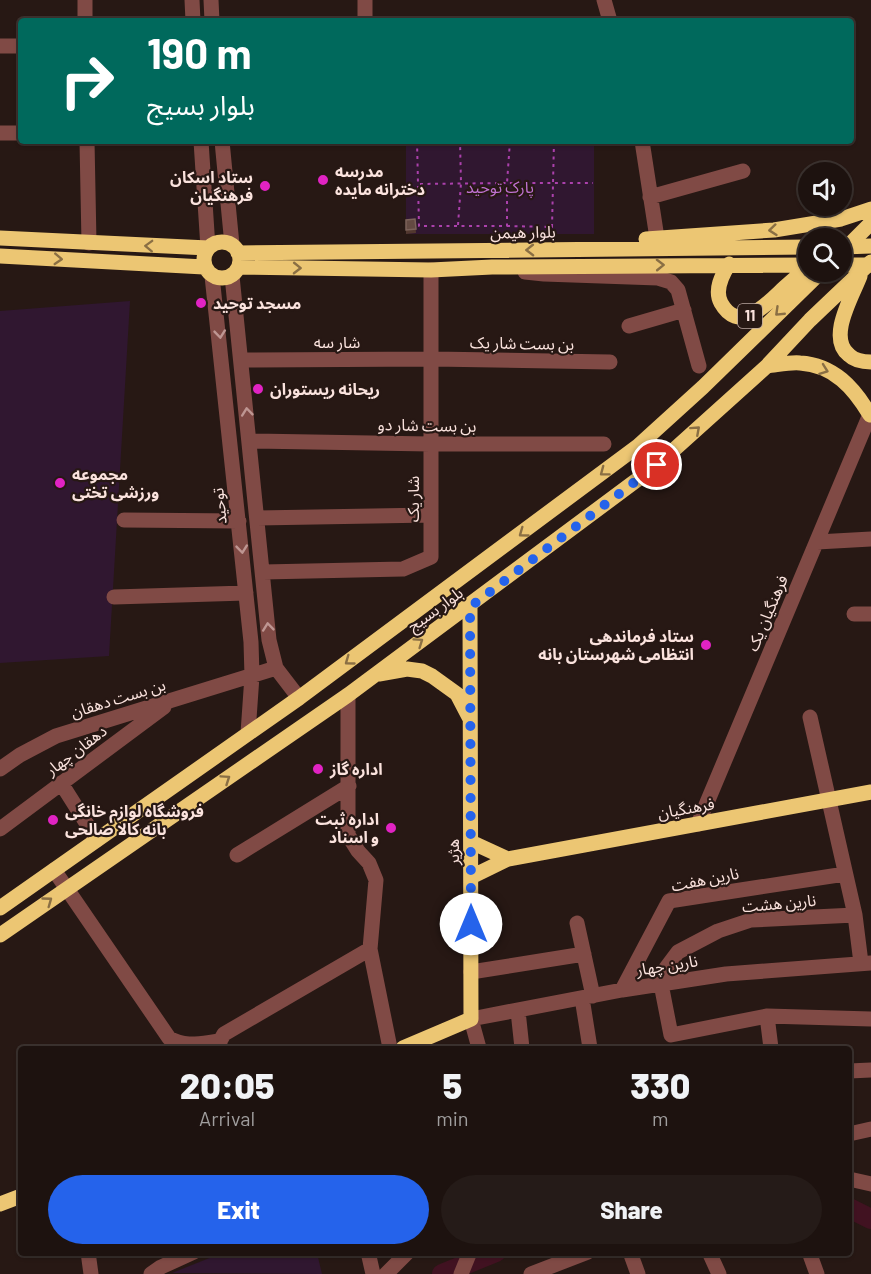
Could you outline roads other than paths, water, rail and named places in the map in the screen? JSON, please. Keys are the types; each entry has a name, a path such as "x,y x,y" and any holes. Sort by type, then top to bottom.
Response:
{"main road":[{"path":"589,249 616,241 774,230 841,219 871,209"},
{"path":"852,238 866,228"},
{"path":"852,242 866,228"},
{"path":"0,238 208,248 222,242 235,260"},
{"path":"88,261 89,243"},
{"path":"852,245 871,246"},
{"name":"بلوار هیمن","path":"235,260 430,252 798,247"},
{"path":"208,248 204,255 208,271"},
{"path":"0,256 208,271 222,279 235,260"},
{"path":"235,260 431,270 734,264"},
{"name":"11","path":"798,266 734,264 723,275 718,288 718,298 725,309 734,316 748,316 765,307 798,276"},
{"path":"852,266 868,267 840,326 839,340 841,348 854,359 871,362"},
{"name":"بلوار بسیج","path":"0,935 348,695 470,607 657,465 767,366 810,320 868,267"},
{"name":"بلوار بسیج","path":"0,908 299,698 570,498 655,431 811,282"},
{"path":"767,366 801,363 827,370 839,377 856,393 870,414"},
{"path":"570,498 585,518"},
{"name":"هژیر","path":"470,607 471,1019"},
{"path":"375,674 407,669 432,675 457,694 471,719"},
{"name":"فرهنگیان","path":"471,877 508,859 871,792"},
{"path":"471,842 508,859"},
{"path":"413,1046 433,1042 471,1019"},
{"path":"0,1204 18,1197"}],"street":[{"path":"85,0 85,18"},
{"path":"192,0 193,18"},
{"path":"211,0 212,18"},
{"path":"365,0 365,18"},
{"path":"604,0 609,18"},
{"path":"0,46 18,46"},
{"path":"0,133 18,133"},
{"path":"87,144 89,243"},
{"path":"201,144 208,248"},
{"path":"222,144 235,260 234,306 242,360 269,640 276,668 299,698"},
{"path":"642,144 657,238"},
{"path":"650,197 743,171"},
{"path":"492,267 544,274 658,279 671,282 678,290 699,366"},
{"name":"شار یک","path":"263,572 403,569 431,557 430,444 433,359 431,270"},
{"name":"توحید","path":"208,271 217,308 246,593 252,676 248,733"},
{"path":"217,308 234,306"},
{"path":"629,326 684,310"},
{"name":"شار سه","path":"242,360 433,359"},
{"name":"بن بست شار یک","path":"433,359 610,362"},
{"name":"فرهنگیان یک","path":"698,824 870,414"},
{"name":"بن بست شار دو","path":"250,441 604,444"},
{"path":"257,518 431,515"},
{"path":"124,520 239,520"},
{"path":"817,542 871,539"},
{"path":"114,597 246,593"},
{"path":"854,614 871,614"},
{"name":"بن بست دهقان","path":"0,769 20,755 56,736 276,668"},
{"path":"348,695 348,835 369,863 376,880 370,949 390,1046"},
{"name":"دهقان چهار","path":"0,829 174,700"},
{"path":"810,717 845,874 861,919 866,963"},
{"path":"62,783 97,840"},
{"path":"237,855 349,786"},
{"path":"54,870 169,1038 189,1045 220,1045 224,1034 370,949"},
{"name":"نارین هفت","path":"622,990 669,901 845,874"},
{"name":"نارین هشت","path":"661,984 666,968 678,952 718,931 751,920 861,919"},
{"path":"578,922 584,954 590,1046"},
{"path":"471,972 584,954"},
{"name":"نارین چهار","path":"471,1019 622,990 726,974 866,963"},
{"path":"661,984 671,1035 767,1017 871,1019"},
{"path":"518,1011 522,1046"},
{"path":"767,1017 771,1046"},
{"path":"471,1019 478,1046"},
{"path":"852,1071 871,1070"},
{"path":"852,1133 871,1129"},
{"path":"852,1180 871,1184"},
{"path":"89,1256 91,1274"},
{"path":"151,1274 185,1256"},
{"path":"369,1256 373,1274"},
{"path":"386,1274 404,1256"},
{"path":"461,1274 468,1256"},
{"path":"536,1273 578,1256"},
{"path":"631,1256 638,1274"},
{"path":"711,1256 718,1274"},
{"path":"809,1256 816,1274"}],"waterway":[{"path":"852,1210 871,1219"},
{"path":"442,1274 486,1256"}],"place":[{"name":"مدرسه دخترانه مایده","path":"323,180"},
{"name":"ستاد اسکان فرهنگیان","path":"265,186"},
{"name":"مسجد توحید","path":"201,303"},
{"name":"ریحانە ریستوران","path":"258,389"},
{"name":"مجموعه ورزشی تختی","path":"60,483"},
{"name":"ستاد فرماندهی انتظامی شهرستان بانه","path":"706,645"},
{"name":"اداره گاز","path":"318,769"},
{"name":"فروشگاه لوازم خانگی بانه کالا صالحی","path":"53,820"},
{"name":"اداره ثبت و اسناد","path":"391,828"}],"park label":[{"name":"پارک توحید","path":"500,187"}]}
